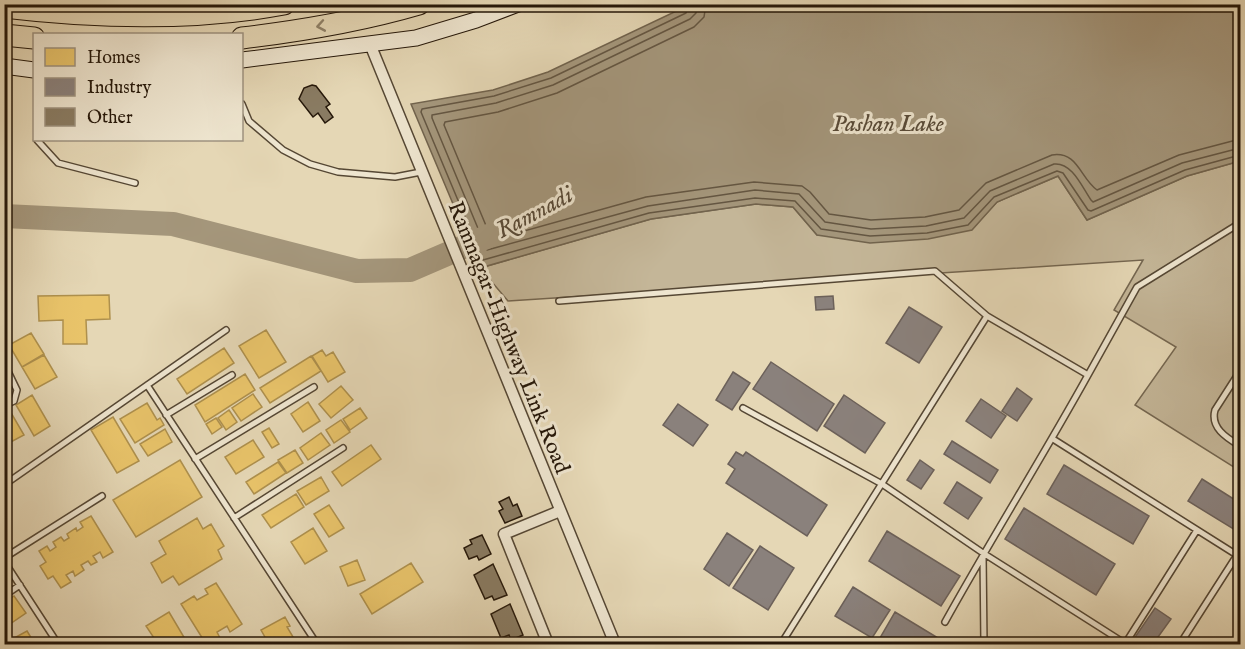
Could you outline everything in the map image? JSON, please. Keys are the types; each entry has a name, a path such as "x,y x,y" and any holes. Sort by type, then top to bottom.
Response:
{"highway":[{"path":"4,6 90,14 149,16 203,14 284,4"},
{"path":"243,38 340,23 419,4"},
{"path":"4,35 33,38"}],"street":[{"path":"243,60 416,38 476,20 518,4"},
{"name":"Ramnagar-Highway Link Road","path":"370,44 615,645"},
{"path":"4,66 33,70"},
{"path":"548,645 504,534 560,510"}],"lane":[{"path":"243,106 249,121 283,150 310,164 338,172 395,177 421,171"},
{"path":"39,141 58,163 135,183"},
{"path":"945,622 983,553 1053,439 1137,287 1240,223"},
{"path":"559,301 935,271 987,316 1088,375"},
{"path":"781,645 987,316"},
{"path":"4,485 226,330"},
{"path":"4,363 17,390 14,401 4,406"},
{"path":"1240,371 1213,416 1214,423 1220,431 1240,446"},
{"path":"166,415 232,375"},
{"path":"147,385 317,645"},
{"path":"195,459 314,387"},
{"path":"743,408 882,484 983,553 1126,644 1197,530"},
{"path":"1053,439 1239,556 1180,645"},
{"path":"234,518 343,448"},
{"path":"58,645 4,559 102,496"},
{"path":"983,553 984,645"},
{"path":"4,596 20,585"}],"shaded area":[{"path":"1240,161 1240,471 1135,405 1176,347 1114,310 1143,260 508,301 480,268 651,219 756,204 793,207 817,235 971,230 997,202 1058,176 1087,220 1187,176"}],"water":[{"name":"Pashan Lake","path":"689,5 1240,5 1240,161 1187,176 1087,220 1058,176 997,202 972,230 928,239 870,243 817,235 793,207 756,204 651,219 480,268 411,104 493,90 548,72"}],"building: Homes":[{"path":"109,295 110,319 86,320 87,344 63,344 63,320 39,321 38,296"},
{"path":"266,330 286,362 259,378 239,346"},
{"path":"31,333 44,354 22,367 9,345"},
{"path":"224,348 234,363 187,394 177,379"},
{"path":"322,350 326,356 333,352 345,372 328,382 312,356"},
{"path":"44,355 57,377 35,389 22,367"},
{"path":"311,356 321,371 270,403 260,388"},
{"path":"245,374 255,390 205,422 195,405"},
{"path":"341,386 353,400 331,418 319,404"},
{"path":"253,394 262,407 241,421 232,408"},
{"path":"32,395 50,426 34,436 16,405"},
{"path":"308,402 320,421 303,432 291,414"},
{"path":"147,403 157,420 160,418 164,425 135,443 120,419"},
{"path":"360,408 367,418 350,430 343,419"},
{"path":"229,410 237,422 226,430 218,418"},
{"path":"10,411 24,435 7,444 4,439 4,414"},
{"path":"113,417 139,461 117,473 91,430"},
{"path":"216,418 222,427 212,434 206,424"},
{"path":"341,420 350,432 334,443 326,430"},
{"path":"269,428 279,444 272,448 262,432"},
{"path":"165,429 172,442 148,456 140,444"},
{"path":"321,433 330,445 308,460 300,448"},
{"path":"253,440 264,457 236,474 225,457"},
{"path":"371,445 381,459 342,486 332,472"},
{"path":"295,450 303,463 287,473 278,460"},
{"path":"180,460 202,497 136,537 113,500"},
{"path":"278,462 286,473 254,494 246,482"},
{"path":"321,477 329,491 306,505 297,491"},
{"path":"296,494 304,507 271,528 262,515"},
{"path":"329,505 344,528 329,537 314,514"},
{"path":"91,516 113,552 103,558 100,552 93,556 97,562 91,565 88,561 81,565 84,570 75,576 73,571 66,575 71,582 61,588 53,576 48,579 40,566 46,562 39,551 47,546 50,551 56,547 53,542 61,537 64,541 69,538 67,534 76,528 77,531 83,527 80,522"},
{"path":"197,518 203,529 211,524 224,546 218,550 222,559 179,585 173,576 162,583 151,563 166,554 159,541"},
{"path":"313,528 327,551 305,564 291,542"},
{"path":"357,560 365,580 348,586 340,567"},
{"path":"411,563 423,582 372,614 360,594"},
{"path":"216,583 242,624 230,632 227,626 217,632 220,638 206,644 181,604 194,596 197,600 208,594 205,589"},
{"path":"14,596 26,613 4,628 4,603"},
{"path":"169,612 188,644 158,644 146,626"},
{"path":"285,617 290,626 287,627 296,642 299,641 301,644 275,644 273,642 269,644 261,630"},
{"path":"27,631 35,644 9,644 7,642"}],"building: Industry":[{"path":"833,296 834,309 816,310 815,297"},
{"path":"909,307 942,327 919,363 886,343"},
{"path":"771,362 834,404 817,431 753,389"},
{"path":"733,372 750,383 732,410 716,400"},
{"path":"1017,388 1032,399 1017,421 1002,411"},
{"path":"844,395 885,423 865,453 824,426"},
{"path":"981,399 1006,416 991,438 966,421"},
{"path":"678,404 708,425 693,446 663,425"},
{"path":"952,441 998,470 990,483 944,454"},
{"path":"736,452 743,456 746,452 827,505 807,536 726,483 735,469 728,464"},
{"path":"920,460 934,470 921,489 907,480"},
{"path":"1064,465 1149,516 1133,544 1047,494"},
{"path":"1202,479 1240,503 1240,533 1188,501"},
{"path":"957,482 982,498 968,519 944,503"},
{"path":"1024,508 1115,564 1096,595 1005,539"},
{"path":"887,531 960,576 941,606 869,561"},
{"path":"727,533 753,550 729,586 704,569"},
{"path":"760,546 794,568 768,610 733,588"},
{"path":"853,587 890,610 872,638 835,616"},
{"path":"1155,608 1171,619 1153,644 1131,643"},
{"path":"895,612 948,644 877,643"}],"building: Other":[{"path":"316,86 330,104 326,107 333,117 325,123 318,113 313,117 299,99 304,88"},
{"path":"509,497 513,506 517,504 522,516 505,523 499,511 503,509 499,502"},
{"path":"482,535 491,554 479,560 477,556 469,559 464,548 472,544 470,540"},
{"path":"493,564 507,595 494,600 492,596 485,599 474,575"},
{"path":"510,604 523,635 511,640 509,635 501,638 491,614"}],"waterway":[{"name":"Ramnadi","path":"4,216 173,224 357,271 410,270 498,232"}]}
